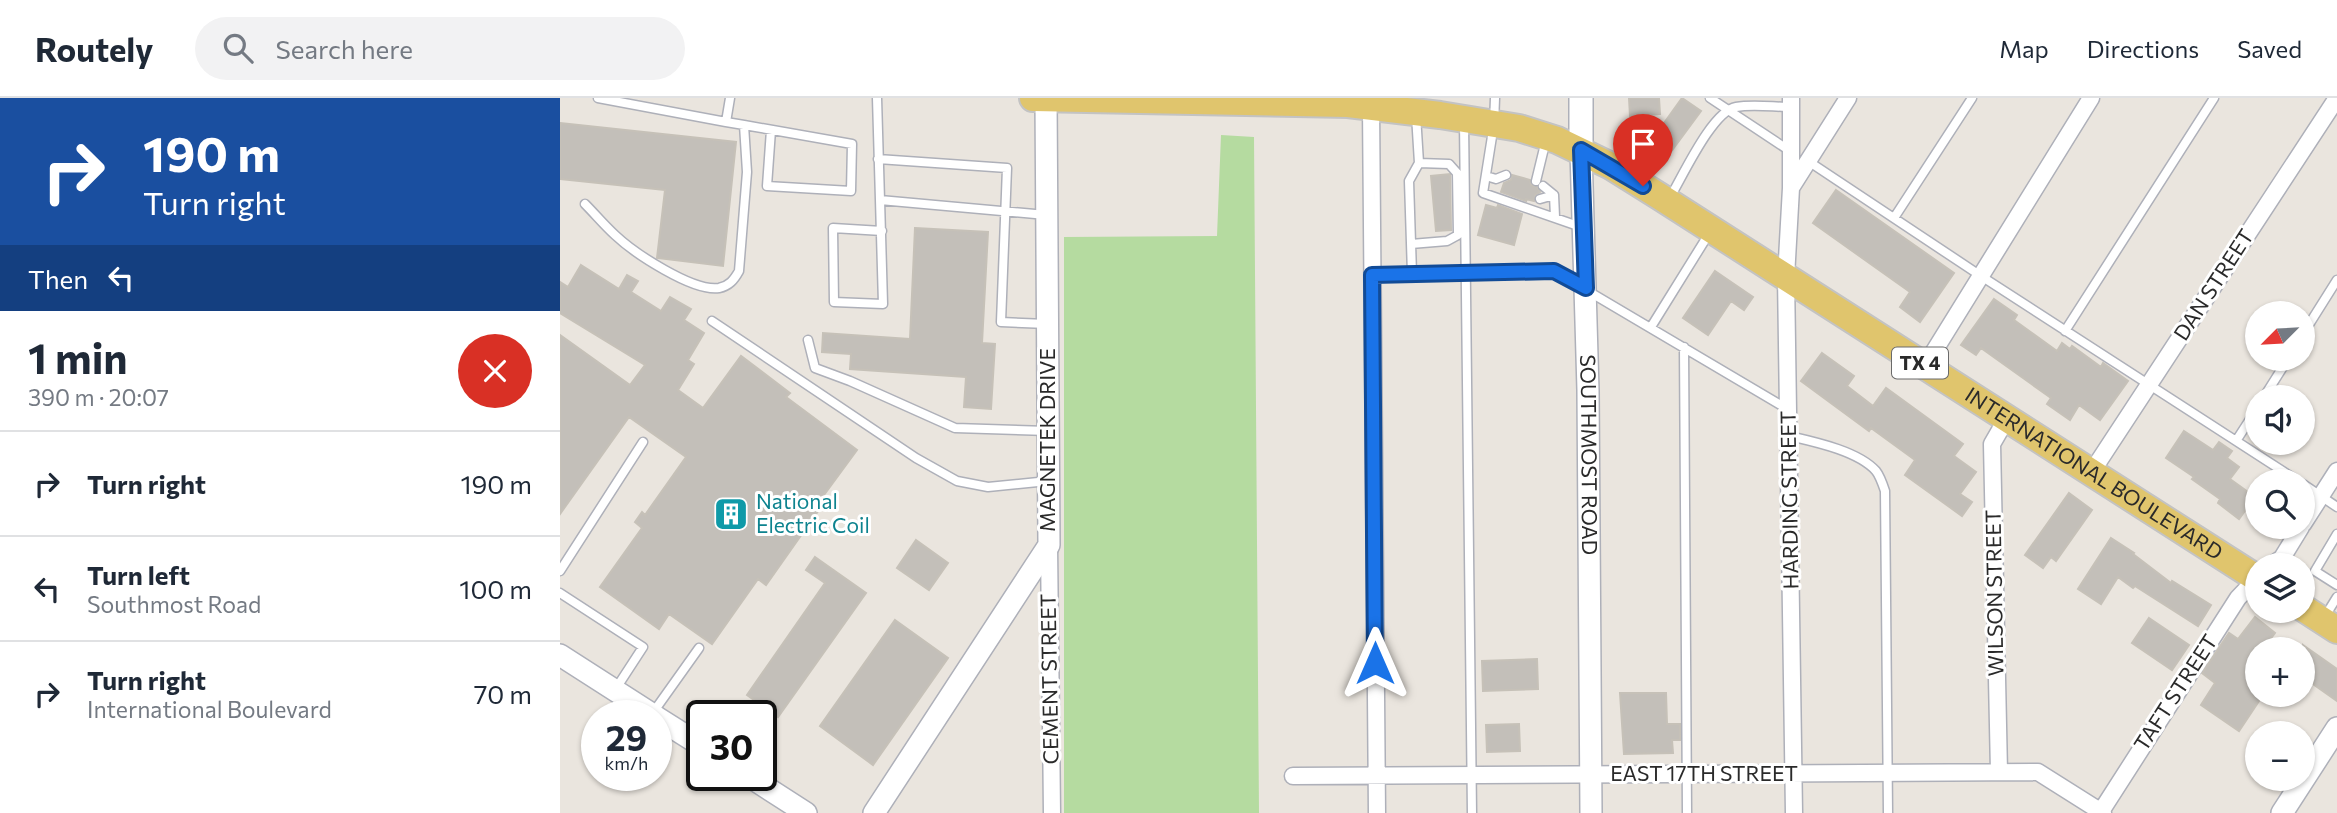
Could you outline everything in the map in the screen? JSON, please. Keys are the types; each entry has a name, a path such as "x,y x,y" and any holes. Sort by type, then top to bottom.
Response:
{"main road":[{"name":"INTERNATIONAL BOULEVARD","path":"1042,98 1335,101 1464,119 1494,111 1519,128 1581,150 1611,166 2091,473 2245,565"},
{"name":"SOUTHMOST ROAD","path":"1581,98 1581,150"}],"street":[{"name":"MAGNETEK DRIVE","path":"874,813 1049,545 1046,215 1042,98"},
{"name":"HARDING STREET","path":"1791,188 1848,98"},
{"path":"1925,366 2091,98"},
{"name":"DAN STREET","path":"2091,473 2337,98"},
{"name":"HARDING STREET","path":"1791,102 1791,188 1786,277 1794,813"},
{"path":"1371,107 1377,813"},
{"name":"SOUTHMOST ROAD","path":"1581,150 1586,288 1591,813"},
{"name":"WILSON STREET","path":"1998,772 1993,444 2007,418"},
{"name":"TAFT STREET","path":"2315,505 2337,471"},
{"name":"CEMENT STREET","path":"1049,545 1052,813"},
{"name":"TAFT STREET","path":"2101,813 2245,591"},
{"path":"560,655 630,700"},
{"path":"2282,813 2337,728"},
{"name":"EAST 17TH STREET","path":"1293,776 2038,772 2101,813"},
{"path":"772,791 806,813"}],"lane":[{"path":"597,98 852,144 851,191 767,186 771,130"},
{"path":"726,122 730,98"},
{"path":"877,98 882,231 883,303 834,302 833,228 882,231"},
{"path":"1710,98 1791,152"},
{"path":"1894,218 1972,98"},
{"path":"2065,331 2214,98"},
{"path":"1668,201 1713,125 1727,110 1791,102"},
{"path":"1494,111 1483,193 1583,228"},
{"path":"1412,274 1409,181 1419,163 1416,112"},
{"path":"1411,244 1447,241 1458,235 1464,119"},
{"path":"585,204 616,236 669,273 707,288 720,288 732,282 738,271 747,172 744,125"},
{"path":"1547,137 1540,184 1554,195 1555,217"},
{"path":"878,159 1007,168 1001,322 1047,324"},
{"path":"1808,161 2279,469"},
{"path":"1419,163 1449,164 1461,173 1467,273 1472,813"},
{"path":"1486,176 1496,178 1506,175"},
{"path":"1496,178 1502,189"},
{"path":"1540,199 1554,195"},
{"path":"880,200 1046,215"},
{"path":"1651,327 1712,229"},
{"path":"1372,275 1554,271 1788,410"},
{"path":"2315,315 2337,280"},
{"path":"712,321 916,458 957,481 988,487 1048,481"},
{"path":"808,340 815,368 956,428 1048,431"},
{"path":"1684,347 1687,813"},
{"path":"2236,441 2245,427"},
{"path":"1789,436 1819,443 1860,459 1877,472 1885,491 1888,813"},
{"path":"560,571 643,442"},
{"path":"2315,492 2337,507"},
{"path":"2337,534 2315,571 2337,585"},
{"path":"560,593 643,647 615,690"},
{"path":"2321,620 2337,597"},
{"path":"665,700 699,648"}],"green space":[{"path":"1221,135 1254,137 1259,813 1064,813 1064,237 1217,236"}],"building":[{"path":"1629,98 1659,98 1660,114 1630,116"},
{"path":"1682,98 1701,111 1667,157 1649,144"},
{"path":"560,123 736,142 723,266 657,258 665,190 560,179"},
{"path":"1450,174 1451,230 1436,231 1431,176"},
{"path":"1512,175 1530,180 1531,185 1537,187 1540,192 1535,195 1534,201 1526,201 1501,192 1504,183 1511,180"},
{"path":"1836,190 1954,273 1920,322 1900,307 1910,292 1813,223"},
{"path":"1486,205 1497,208 1498,205 1522,214 1514,245 1478,235"},
{"path":"915,228 988,232 982,343 995,344 991,409 964,407 966,377 850,369 851,354 822,352 823,333 910,339"},
{"path":"581,265 619,289 627,275 638,281 631,292 661,311 670,297 691,309 684,320 704,333 688,360 694,364 678,390 703,408 741,356 790,393 786,397 857,450 824,495 828,497 766,585 758,579 712,644 669,614 659,629 600,587 642,528 635,522 642,512 645,515 686,457 629,417 560,514 560,335 630,385 645,365 560,313 560,282 568,287"},
{"path":"1715,271 1753,297 1744,310 1731,301 1708,335 1683,318"},
{"path":"1994,299 2017,315 2014,320 2057,351 2062,343 2070,349 2072,346 2101,367 2103,363 2128,381 2100,420 2079,405 2070,420 2047,404 2051,398 1981,348 1976,355 1961,345"},
{"path":"1822,353 1854,376 1847,386 1873,406 1886,388 1963,444 1954,456 1976,472 1960,494 1972,502 1962,516 1905,475 1915,460 1871,428 1869,431 1801,381"},
{"path":"2184,431 2213,450 2219,442 2232,451 2227,458 2239,467 2230,479 2245,490 2245,511 2239,519 2218,503 2220,499 2192,479 2194,477 2166,458"},
{"path":"2069,493 2092,510 2056,561 2051,557 2043,568 2025,555"},
{"path":"2111,538 2171,583 2172,581 2211,605 2198,626 2118,577 2101,604 2078,589"},
{"path":"916,540 948,563 929,590 897,568"},
{"path":"815,557 866,593 778,717 777,700 754,700 747,695 825,583 806,570"},
{"path":"2149,618 2189,645 2172,670 2132,643"},
{"path":"895,620 948,658 873,765 820,726"},
{"path":"2250,623 2262,623 2275,633 2272,637 2245,637 2245,707 2255,707 2239,731 2201,705 2215,683 2202,673 2229,633 2238,639"},
{"path":"2315,653 2337,669 2337,701 2315,685"},
{"path":"1537,659 1538,689 1483,691 1482,661"},
{"path":"1620,693 1666,693 1667,724 1680,724 1680,740 1672,740 1673,753 1624,754"},
{"path":"1519,724 1520,751 1487,752 1486,725"}],"place":[{"name":"National Electric Coil","path":"731,514"}],"route":[{"path":"1375,663 1372,275 1554,271 1586,288 1581,150 1643,186"}]}
